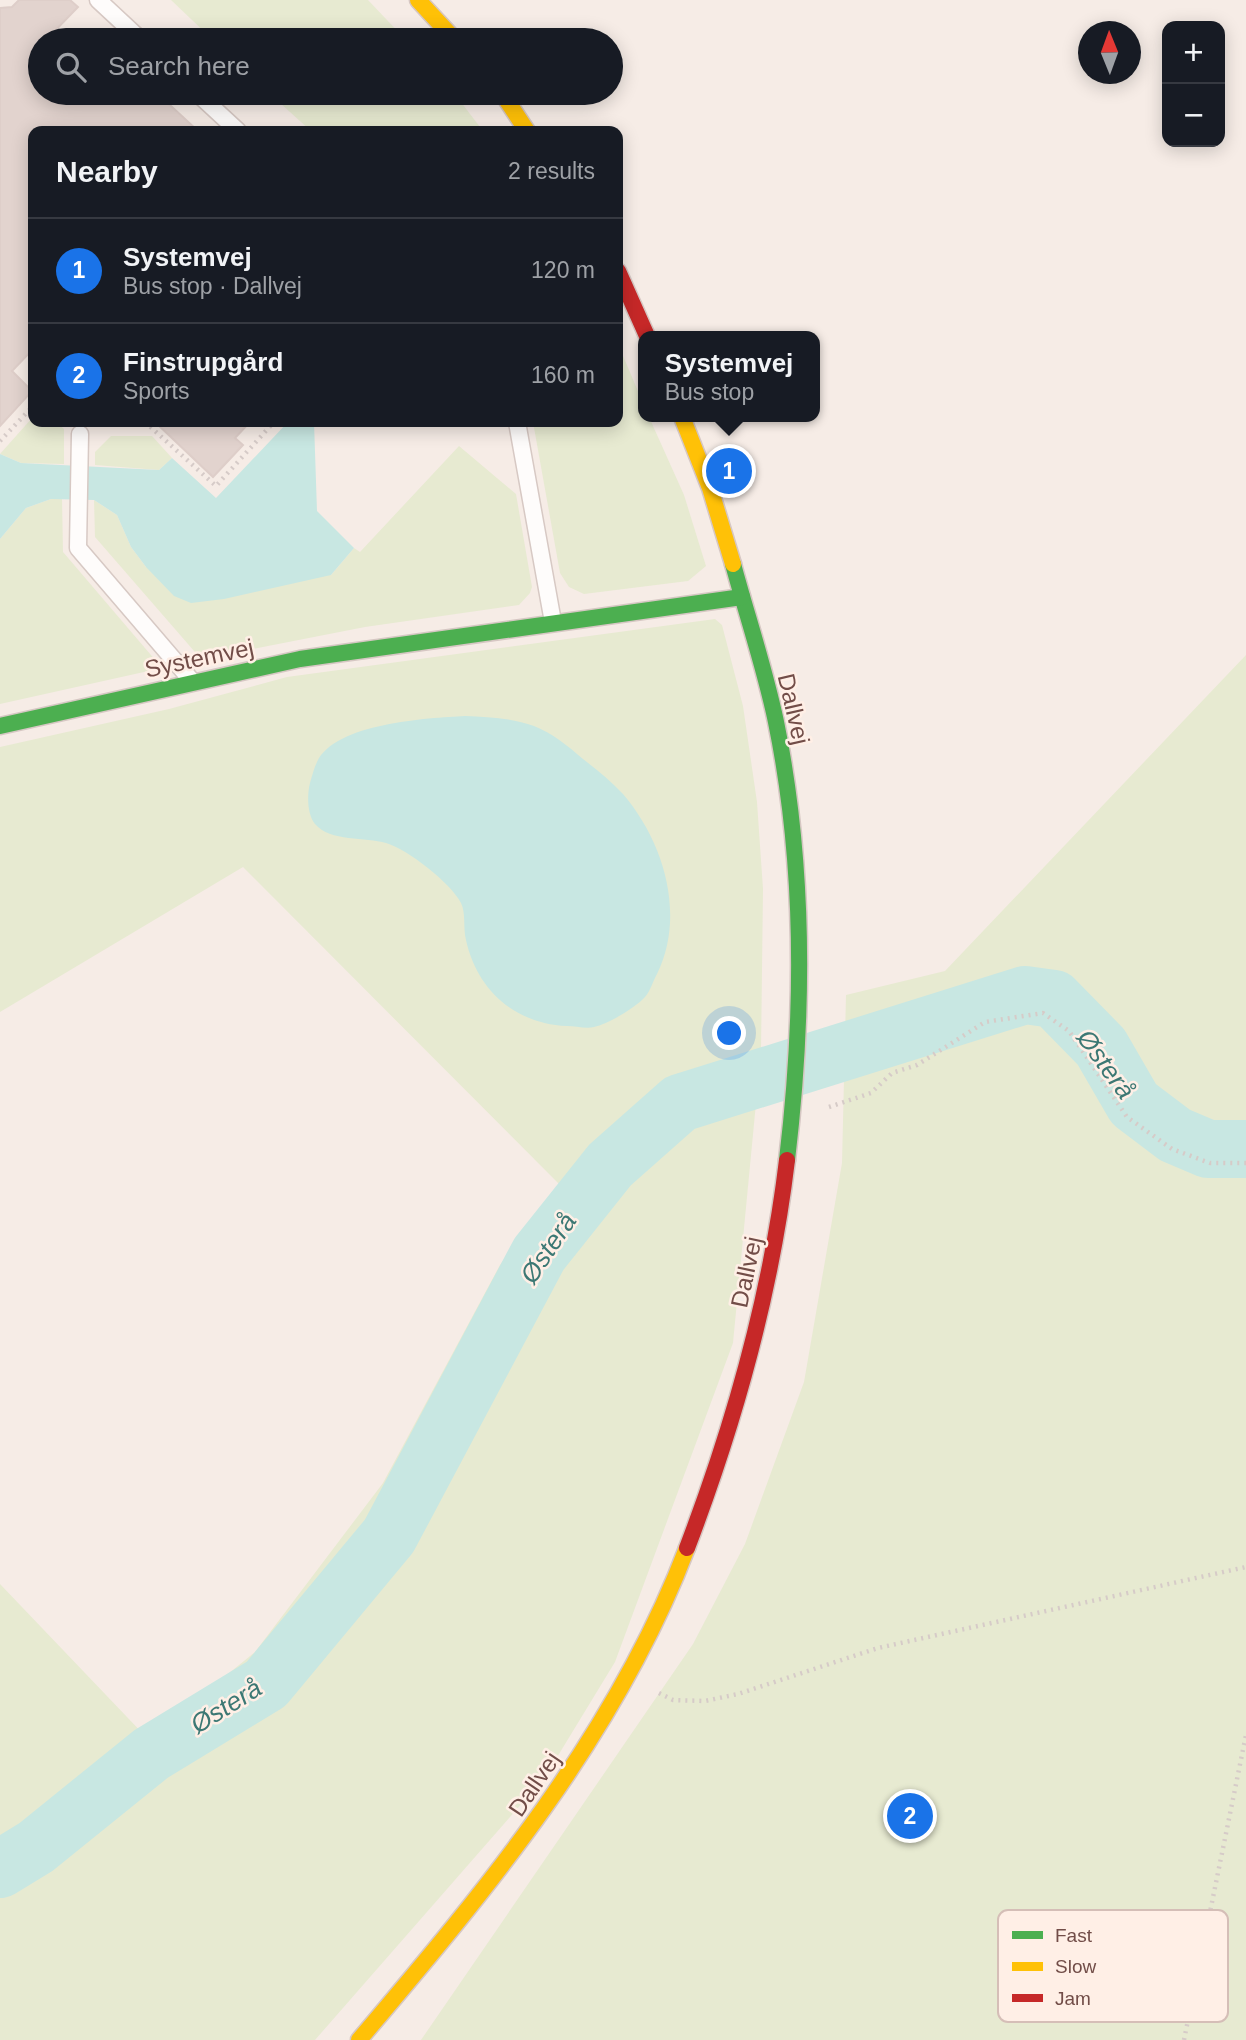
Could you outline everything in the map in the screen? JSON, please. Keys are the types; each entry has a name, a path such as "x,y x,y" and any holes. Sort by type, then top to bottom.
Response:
{"street":[{"path":"418,0 443,28"},
{"path":"510,105 524,126"},
{"path":"623,282 645,331"},
{"name":"Dallvej","path":"359,2040 533,1829 626,1678 695,1532 742,1388 775,1243 795,1119 801,986 795,854 778,733 704,464 684,422"},
{"name":"Systemvej","path":"0,726 300,659 742,597"}],"lane":[{"path":"98,0 128,28"},
{"path":"210,105 233,126"},
{"path":"517,427 553,622"},
{"path":"80,434 78,548 194,683"}],"path":[{"path":"0,441 28,411"},
{"path":"150,427 215,486 269,427"},
{"path":"795,1119 871,1093 892,1073 917,1065 985,1022 1043,1013 1069,1031 1127,1116 1172,1149 1210,1163 1246,1163"},
{"path":"626,1678 673,1700 705,1701 738,1694 878,1648 1246,1567"},
{"path":"1210,1910 1246,1735"},
{"path":"1184,2040 1188,2022"}],"green space":[{"path":"171,0 368,0 395,28 200,28"},
{"path":"282,105 463,105 479,126 305,126"},
{"path":"623,356 638,391 638,422 651,422 684,495 706,566 688,581 584,594 569,587 560,573 534,427 623,427"},
{"path":"28,423 28,427 64,429 64,464 21,463 0,454"},
{"path":"111,436 152,436 172,458 159,470 95,465 95,452"},
{"path":"459,446 516,494 532,587 519,605 365,627 201,659 95,537 94,500 117,515 131,547 146,567 331,575 354,548 360,552"},
{"path":"51,499 62,499 63,552 162,668 0,704 0,539 26,508"},
{"path":"715,619 722,625 743,706 757,802 763,889 761,1051 733,1343 615,1662 545,1777 315,2040 0,2040 0,1584 148,1739 255,1652 383,1483 500,1265 559,1184 243,867 0,1012 0,747 169,709 287,677"},
{"path":"1246,655 1246,2040 421,2040 693,1644 745,1544 804,1382 842,1163 846,995 945,971"}],"water":[{"path":"283,427 314,427 317,511 354,548 331,575 224,599 191,603 174,596 146,567 131,547 117,515 94,500 51,499 26,508 0,539 0,454 21,463 159,470 172,458 216,498"},
{"path":"465,716 517,721 553,736 599,771 623,794 650,834 666,880 670,904 666,951 647,995 628,1011 606,1023 588,1028 548,1024 515,1011 489,989 479,974 466,940 461,903 448,886 416,859 395,846 330,834 312,820 308,804 310,783 317,762 327,749 362,731 384,725"}],"building":[{"path":"19,0 70,0 78,7 58,28 28,28 28,105 170,105 193,126 28,126 28,354 12,371 28,387 28,395 0,426 0,8 12,7"},
{"path":"160,427 245,427 235,438 243,445 213,477"}],"waterway":[{"name":"Østerå","path":"0,1869 36,1847 151,1754 266,1684 389,1536 539,1254 610,1165 680,1103 1025,995 1054,999 1101,1047 1134,1104 1175,1135 1208,1149 1246,1149"}],"traffic: fast":[{"path":"733,564 776,722 797,885 799,996 787,1160"},
{"path":"0,726 300,659 742,597"}],"traffic: slow":[{"path":"418,0 444,28"},
{"path":"510,105 524,126"},
{"path":"684,422 710,488 733,564"},
{"path":"359,2040 500,1867 586,1746 624,1683 658,1617 687,1548"}],"traffic: jam":[{"path":"623,282 645,331"},
{"path":"687,1548 721,1453 749,1357 771,1259 787,1160"}],"place":[{"name":"Systemvej","path":"729,471"},
{"name":"Finstrupgård","path":"910,1816"}]}
